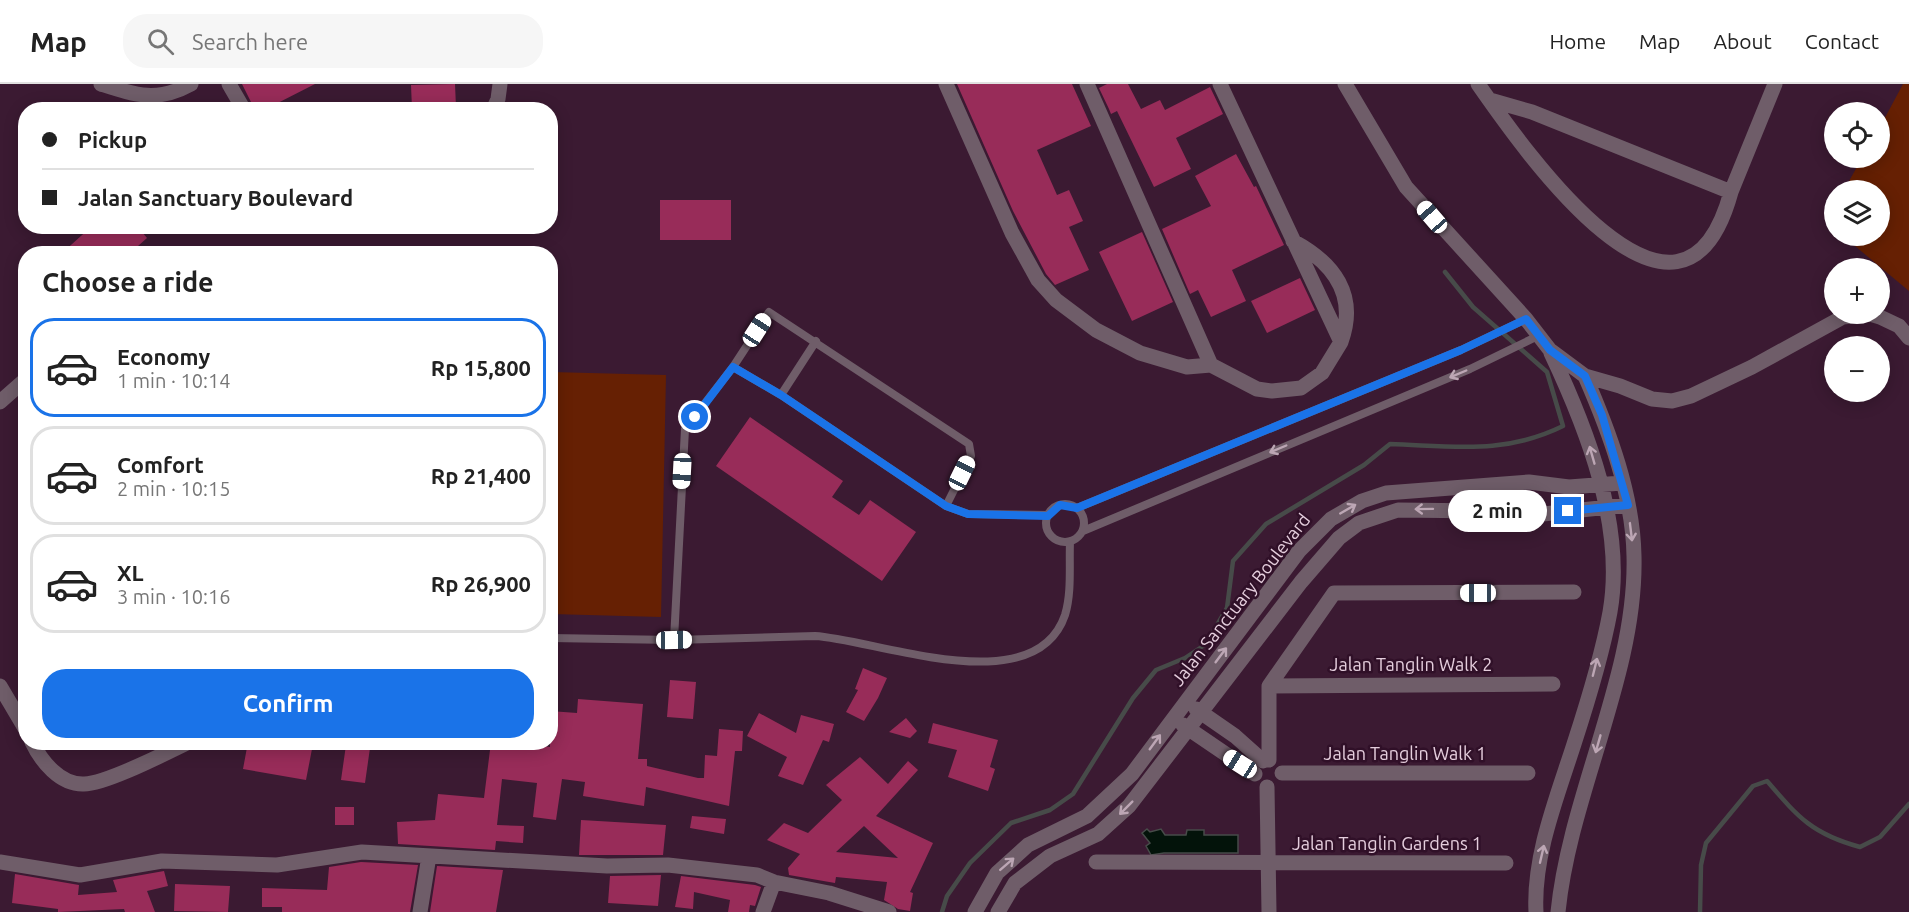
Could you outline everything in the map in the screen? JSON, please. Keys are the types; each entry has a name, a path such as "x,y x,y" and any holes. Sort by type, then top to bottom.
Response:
{"street":[{"path":"100,84 152,97 171,94 191,84"},
{"path":"229,84 239,102"},
{"path":"497,102 500,84"},
{"path":"946,84 1012,233 1038,280 1056,300 1096,330 1140,353 1187,367 1211,365 1257,389 1272,392 1301,388 1322,373 1341,342 1346,321 1343,290 1322,259 1293,241"},
{"path":"1087,84 1211,365"},
{"path":"1220,84 1341,342"},
{"path":"1345,84 1406,187 1526,319 1550,350 1585,376 1620,386 1652,399 1672,401 1691,396 1752,367 1843,318 1870,314 1880,317 1899,326 1909,338"},
{"path":"1478,84 1527,154 1562,194 1619,243 1648,259 1675,262 1696,254 1708,245 1723,218 1731,192 1775,84"},
{"path":"1490,100 1532,112 1731,192"},
{"path":"1536,912 1540,862 1555,803 1586,709 1610,611 1612,564 1601,485 1582,418 1550,350"},
{"path":"1558,912 1562,877 1573,825 1607,713 1632,600 1634,555 1628,505 1602,415 1585,376"},
{"path":"0,402 18,387"},
{"name":"Jalan Sanctuary Boulevard","path":"975,912 997,873 1028,845 1087,816 1132,774 1309,538 1331,519 1362,501 1386,493 1529,482 1569,487 1622,483"},
{"path":"1485,487 1486,511"},
{"path":"1568,511 1569,487"},
{"name":"Jalan Sanctuary Boulevard","path":"998,912 1015,883 1050,856 1098,834 1129,806 1301,582 1339,538 1359,523 1398,510 1486,511 1524,516 1628,505"},
{"path":"1173,718 1189,729 1263,765 1279,765 1282,773 1277,784 1267,787 1258,782 1263,765 1269,686 1334,593 1574,592"},
{"name":"Jalan Tanglin Walk 2","path":"1269,686 1553,684"},
{"path":"0,686 18,716"},
{"path":"1186,702 1235,736 1263,765"},
{"path":"37,750 49,769 66,779 84,784 116,774 171,750"},
{"name":"Jalan Tanglin Walk 1","path":"1282,773 1528,773"},
{"path":"1267,787 1269,912"},
{"path":"0,862 81,875 162,861 278,865 362,852 607,866 704,867 757,875 774,882 829,892 889,912"},
{"path":"420,912 429,856"},
{"name":"Jalan Tanglin Gardens 1","path":"1096,862 1506,863"},
{"path":"764,912 774,882"}],"lane":[{"path":"674,640 685,429 733,367 769,312 969,444 970,456 946,506"},
{"path":"1070,542 1057,540 1051,536 1046,524 1048,516 1060,505 1077,508 1497,335 1526,319"},
{"path":"558,638 674,640 824,637 915,656 966,661 1011,660 1027,654 1052,638 1064,615 1069,589 1070,542 1083,531 1470,369 1538,336"},
{"path":"781,395 816,341"},
{"path":"733,367 781,395 946,506 968,514 1048,516"},
{"path":"1077,508 1084,518 1083,531"}],"shaded area":[{"path":"1903,84 1909,84 1909,291 1890,275 1890,258 1869,258 1855,246 1890,246 1890,180 1850,180 1856,168 1890,168 1890,108"},
{"path":"558,372 666,375 661,617 558,614"},
{"path":"1147,829 1150,832 1161,829 1165,835 1186,835 1187,830 1204,830 1204,835 1238,835 1238,853 1151,855 1146,846 1150,843 1142,833"}],"building":[{"path":"242,84 315,84 280,102 251,102"},
{"path":"455,84 456,102 412,102 411,85"},
{"path":"957,84 1072,84 1091,126 1037,150 1057,195 1069,190 1083,221 1069,227 1089,270 1055,285 1046,274 1013,211"},
{"path":"1107,84 1128,84 1141,109 1160,100 1165,110 1210,87 1223,114 1176,138 1191,169 1154,187 1117,111 1111,114 1099,88"},
{"path":"1236,154 1254,187 1256,186 1284,245 1232,270 1246,301 1211,317 1198,290 1190,294 1162,229 1211,206 1195,176"},
{"path":"660,200 731,200 731,240 660,240"},
{"path":"1142,232 1173,302 1132,321 1099,252"},
{"path":"83,234 144,234 147,238 138,246 70,246"},
{"path":"1300,278 1315,310 1267,333 1251,301"},
{"path":"750,417 843,481 832,497 859,515 870,500 916,532 882,581 716,466"},
{"path":"863,668 887,678 864,721 846,712 858,690 855,689"},
{"path":"670,680 696,682 693,719 667,717"},
{"path":"578,699 643,704 638,759 647,759 647,766 698,778 704,778 705,755 717,756 719,729 743,731 742,751 735,751 729,806 646,787 644,806 583,796 585,782 562,779 556,820 533,817 537,783 502,779 497,825 524,826 523,843 496,841 495,850 398,844 397,822 435,820 438,794 484,798 490,750 558,750 558,712 577,713"},
{"path":"759,713 796,733 801,715 834,724 829,742 823,740 803,785 778,776 787,757 747,736"},
{"path":"906,718 917,731 910,738 889,732"},
{"path":"933,723 998,740 990,767 995,769 988,791 948,777 957,750 928,743"},
{"path":"247,750 312,750 306,780 243,769"},
{"path":"345,750 370,750 365,783 341,780"},
{"path":"860,757 888,784 908,761 918,770 876,816 933,843 910,892 913,893 910,911 898,909 884,900 887,882 836,877 835,883 789,875 788,868 800,854 767,840 784,823 808,833 842,800 826,785","holes":["864,826 898,858 836,852"]},
{"path":"335,807 354,807 354,825 335,825"},
{"path":"692,816 726,819 724,834 690,828"},
{"path":"581,820 666,825 663,855 579,855"},
{"path":"361,862 418,865 410,912 282,912 282,907 262,907 262,888 327,890 329,867"},
{"path":"437,866 503,870 496,912 430,912"},
{"path":"164,871 168,886 147,891 155,912 125,912 124,909 58,912 58,909 12,903 15,874 79,885 78,895 117,892 113,880"},
{"path":"661,875 658,906 608,903 610,876"},
{"path":"681,876 761,887 755,906 750,905 749,912 728,912 730,900 694,892 693,909 675,907"},
{"path":"175,884 230,886 228,912 174,911"}],"waterway":[{"path":"942,912 947,896 970,863 1011,823 1050,810 1073,794 1133,698 1156,670 1185,658 1206,644 1227,608 1233,561 1266,524 1364,465 1390,444 1457,447 1499,445 1541,435 1563,426 1547,372 1473,307 1445,272"},
{"path":"1700,912 1701,865 1706,843 1753,786 1767,781 1807,823 1843,842 1860,847 1880,837 1909,804"}],"route":[{"path":"695,417 733,367 781,395 946,506 968,514 1048,516 1053,508 1060,505 1069,504 1077,508 1497,335 1526,319 1550,350 1585,376 1602,415 1628,505 1568,511"}]}
